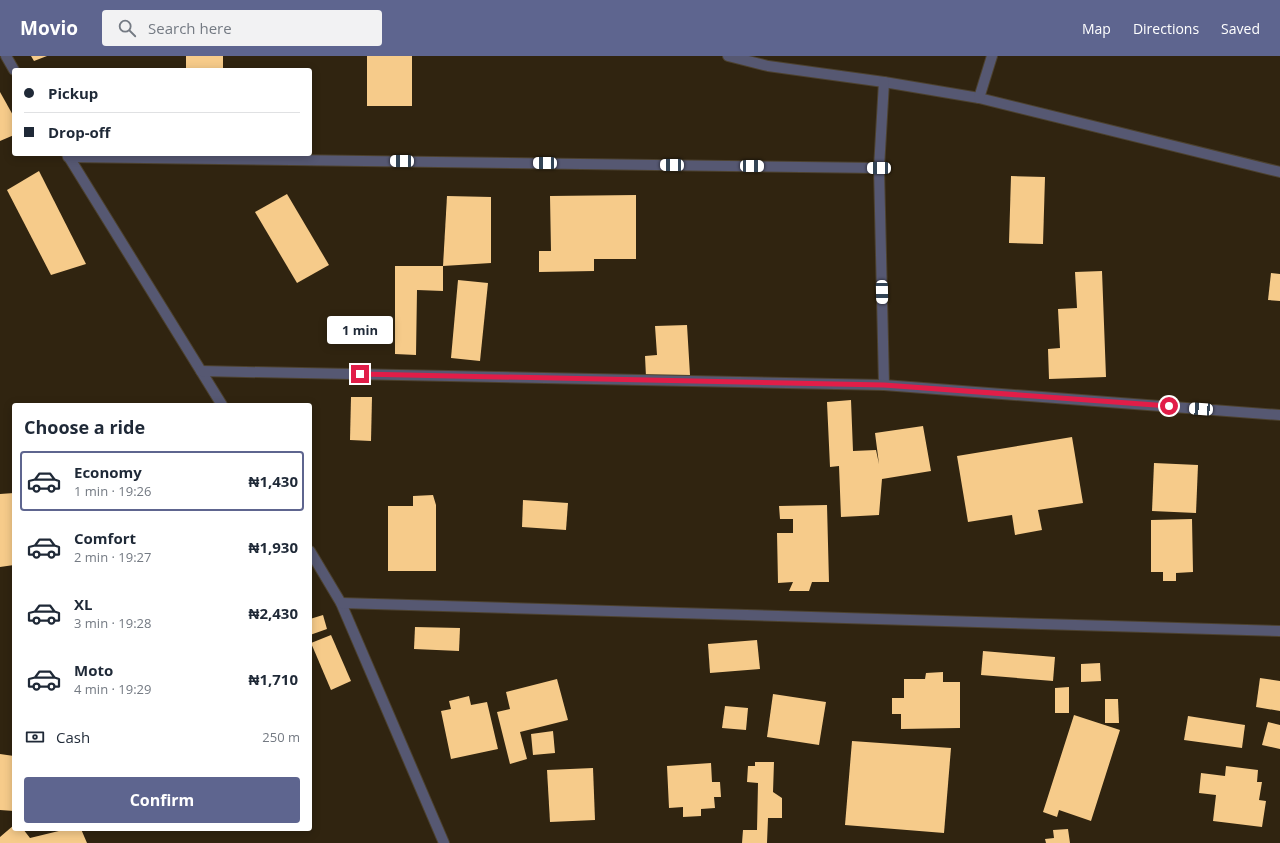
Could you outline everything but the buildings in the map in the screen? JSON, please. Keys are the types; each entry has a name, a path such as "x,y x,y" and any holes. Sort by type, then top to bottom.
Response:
{"street":[{"path":"6,56 13,68"},
{"path":"728,56 768,66 884,82 979,98 1280,172"},
{"path":"979,98 992,56"},
{"path":"884,82 879,168 884,385"},
{"path":"68,156 221,403"},
{"path":"129,156 879,168"},
{"path":"201,371 884,385 1280,415"},
{"path":"312,553 341,602 444,843"},
{"path":"341,602 1280,631"}],"route":[{"path":"360,374 884,385 1169,406"}]}
